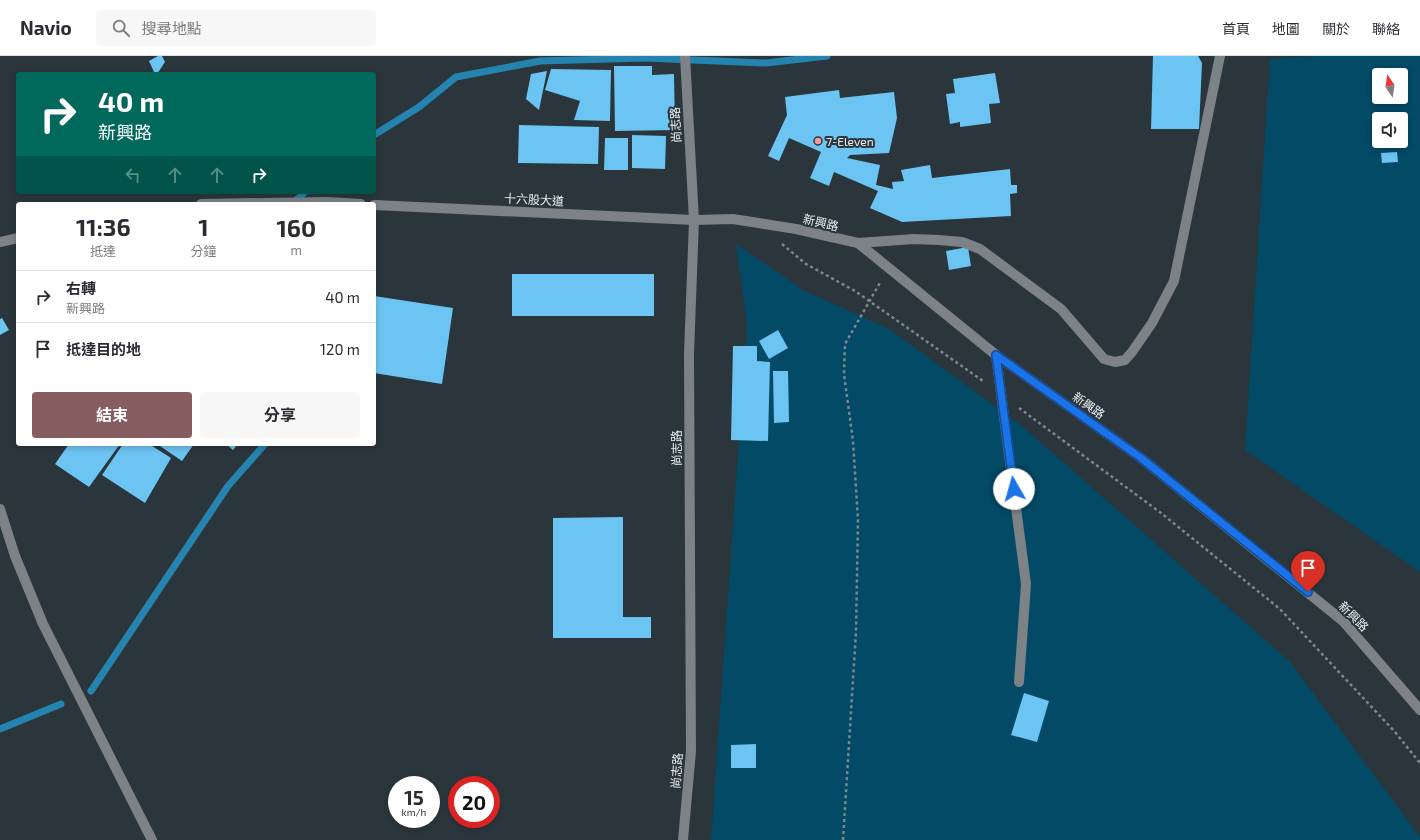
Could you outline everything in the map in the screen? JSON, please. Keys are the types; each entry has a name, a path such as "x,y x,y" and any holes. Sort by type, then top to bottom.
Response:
{"street":[{"name":"尚志路","path":"683,840 690,751 689,354 694,220 685,56"},
{"path":"858,243 914,239 939,240 962,242 980,249 1061,309 1104,359 1115,362 1125,360 1152,323 1174,281 1220,56"},
{"name":"十六股大道","path":"376,205 694,220"},
{"name":"新興路","path":"694,220 733,219 796,229 858,243 996,355 1141,458 1343,621 1420,710"},
{"path":"0,242 16,238"},
{"path":"996,355 1026,584 1019,682"},
{"path":"0,509 15,556 43,624 152,840"}],"path":[{"path":"778,241 806,264 870,301 1001,395 1161,513 1280,609 1395,732 1420,763"},
{"path":"843,840 856,632 858,520 853,440 844,374 845,344 889,268"}],"shaded area":[{"path":"1315,56 1420,56 1420,572 1245,450 1270,59"},
{"path":"736,244 803,290 889,329 1022,426 1289,661 1420,837 1420,840 711,840 747,324"}],"building":[{"path":"158,56 162,56 165,62 158,72 154,72 149,61"},
{"path":"1153,56 1198,56 1202,63 1199,129 1151,129"},
{"path":"614,66 652,66 652,75 674,74 675,130 615,131"},
{"path":"551,69 611,70 610,121 574,120 580,101 545,90"},
{"path":"547,71 539,110 526,99 531,74"},
{"path":"995,73 1000,103 989,104 991,123 960,127 960,122 950,124 946,94 955,93 953,79"},
{"path":"839,90 840,98 894,92 897,118 889,153 850,155 847,158 880,165 876,185 893,189 892,182 904,181 901,170 930,165 932,178 1010,169 1011,185 1017,185 1017,193 1010,194 1011,216 902,222 870,208 878,191 834,172 829,186 810,178 821,152 789,138 779,161 768,156 787,115 785,97"},
{"path":"519,125 599,127 598,164 518,163"},
{"path":"632,135 666,136 665,169 632,168"},
{"path":"605,138 628,138 628,170 604,170"},
{"path":"1397,152 1398,162 1382,163 1381,153"},
{"path":"968,247 971,266 949,270 946,251"},
{"path":"512,274 654,274 654,316 512,316"},
{"path":"376,296 453,308 442,384 376,373"},
{"path":"2,318 9,330 0,335 0,319"},
{"path":"778,330 788,348 769,359 759,341"},
{"path":"733,346 757,346 757,361 770,362 768,441 731,440"},
{"path":"773,371 788,371 789,422 774,423"},
{"path":"68,446 119,446 89,487 55,464"},
{"path":"122,446 152,446 171,458 145,503 102,475"},
{"path":"160,446 193,446 182,461"},
{"path":"228,446 236,446 233,450"},
{"path":"623,517 623,617 651,617 651,638 553,638 553,518"},
{"path":"1024,693 1049,701 1037,742 1011,735"},
{"path":"756,744 756,768 731,768 731,745"}],"waterway":[{"path":"376,134 419,107 456,77 540,61 645,58 766,63 827,56"},
{"path":"294,202 303,194"},
{"path":"91,691 228,486 263,446"},
{"path":"0,729 61,704"}],"place":[{"name":"7-Eleven","path":"818,141"}],"route":[{"path":"1014,489 996,355 1141,458 1308,592"}]}
